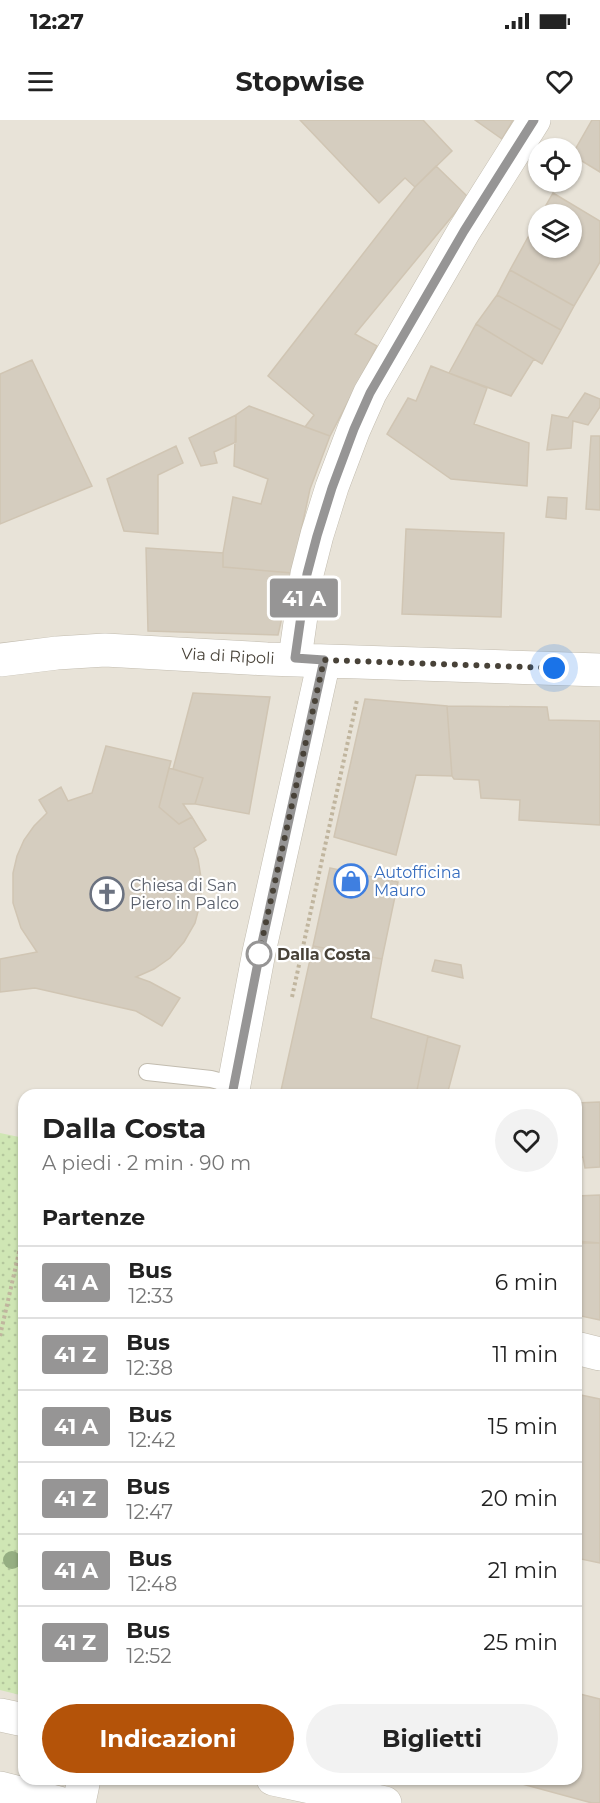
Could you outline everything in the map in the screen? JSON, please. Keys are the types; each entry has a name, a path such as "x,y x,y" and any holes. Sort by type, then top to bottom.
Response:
{"street":[{"path":"233,1089 260,952 310,659 307,574 317,536 332,488 370,393 464,231 534,120"},
{"name":"Via di Ripoli","path":"0,660 105,650 600,670"},
{"path":"582,1350 600,1354"},
{"path":"0,1715 18,1719"},
{"path":"79,1803 83,1785"},
{"path":"301,1785 384,1803"},
{"path":"0,1788 59,1803"}],"lane":[{"path":"147,1072 211,1079 231,1089"}],"path":[{"path":"290,1006 359,693"},
{"path":"0,1336 18,1256"}],"shaded area":[{"path":"0,120 600,120 600,1803 0,1803"}],"green space":[{"path":"0,1133 18,1137 18,1694 0,1690"}],"building":[{"path":"300,120 423,120 452,151 415,187 405,178 379,203"},
{"path":"475,120 513,120 502,139"},
{"path":"592,120 600,120 600,172 582,161 582,138"},
{"path":"436,166 468,197 355,334 377,346 330,436 305,427 314,415 268,376 415,187"},
{"path":"553,193 571,204 547,204"},
{"path":"582,210 600,221 600,262 574,306 510,270 528,237 528,258 582,258"},
{"path":"510,270 574,306 561,330 497,295"},
{"path":"497,295 561,330 542,364 476,324"},
{"path":"476,324 534,359 511,396 449,373"},
{"path":"32,360 92,486 0,524 0,374"},
{"path":"431,366 487,388 474,424 529,443 527,486 451,479 387,434 408,398 416,401"},
{"path":"585,393 600,399 600,407 588,425 573,421 571,448 547,450 552,415 568,418"},
{"path":"249,406 330,436 310,489 292,573 223,567 223,553 233,497 261,504 268,479 234,466 236,415"},
{"path":"236,415 236,442 214,452 217,463 201,466 189,438"},
{"path":"591,436 600,436 600,510 586,509"},
{"path":"176,446 183,463 158,475 158,534 124,531 107,479"},
{"path":"548,497 567,498 566,519 546,517"},
{"path":"406,529 504,533 501,617 402,614"},
{"path":"146,548 223,553 223,567 292,573 278,635 148,631"},
{"path":"193,693 270,697 249,814 195,804 203,778 173,769"},
{"path":"365,699 447,706 452,776 416,775 396,855 334,837"},
{"path":"447,706 547,707 549,720 600,721 600,825 519,820 520,800 481,798 479,780 454,779"},
{"name":"Chiesa di San Piero in Palco","path":"106,746 171,761 159,807 179,824 192,817 206,840 194,848 202,884 195,923 184,942 170,958 136,977 180,998 162,1026 136,1011 35,988 0,992 0,959 37,952 21,928 13,903 13,873 24,840 47,813 39,800 61,787 68,801 92,793"},
{"path":"169,768 203,778 195,804 183,804 192,817 179,824 159,807"},
{"path":"330,868 398,882 382,959 313,946"},
{"path":"313,946 382,959 371,1018 428,1036 417,1089 281,1089"},
{"path":"435,960 461,965 463,978 432,971"},
{"path":"428,1036 460,1046 449,1089 417,1089"},
{"path":"600,1102 600,1167 585,1168 582,1157 582,1103"},
{"path":"600,1195 600,1243 582,1242 582,1196"},
{"path":"582,1243 600,1243 600,1320 582,1316"},
{"path":"582,1395 600,1399 600,1563 582,1559"},
{"path":"582,1694 600,1699 600,1803 592,1803 526,1785 582,1785"}],"bus line":[{"path":"233,1089 260,952 324,660 295,658 307,574 317,536 332,488 370,393 464,231 534,120"}],"place":[{"name":"Autofficina Mauro","path":"351,881"},
{"name":"Chiesa di San Piero in Palco","path":"107,894"},
{"name":"Dalla Costa","path":"259,954"}],"route":[{"path":"259,954 324,660 554,668"}]}
